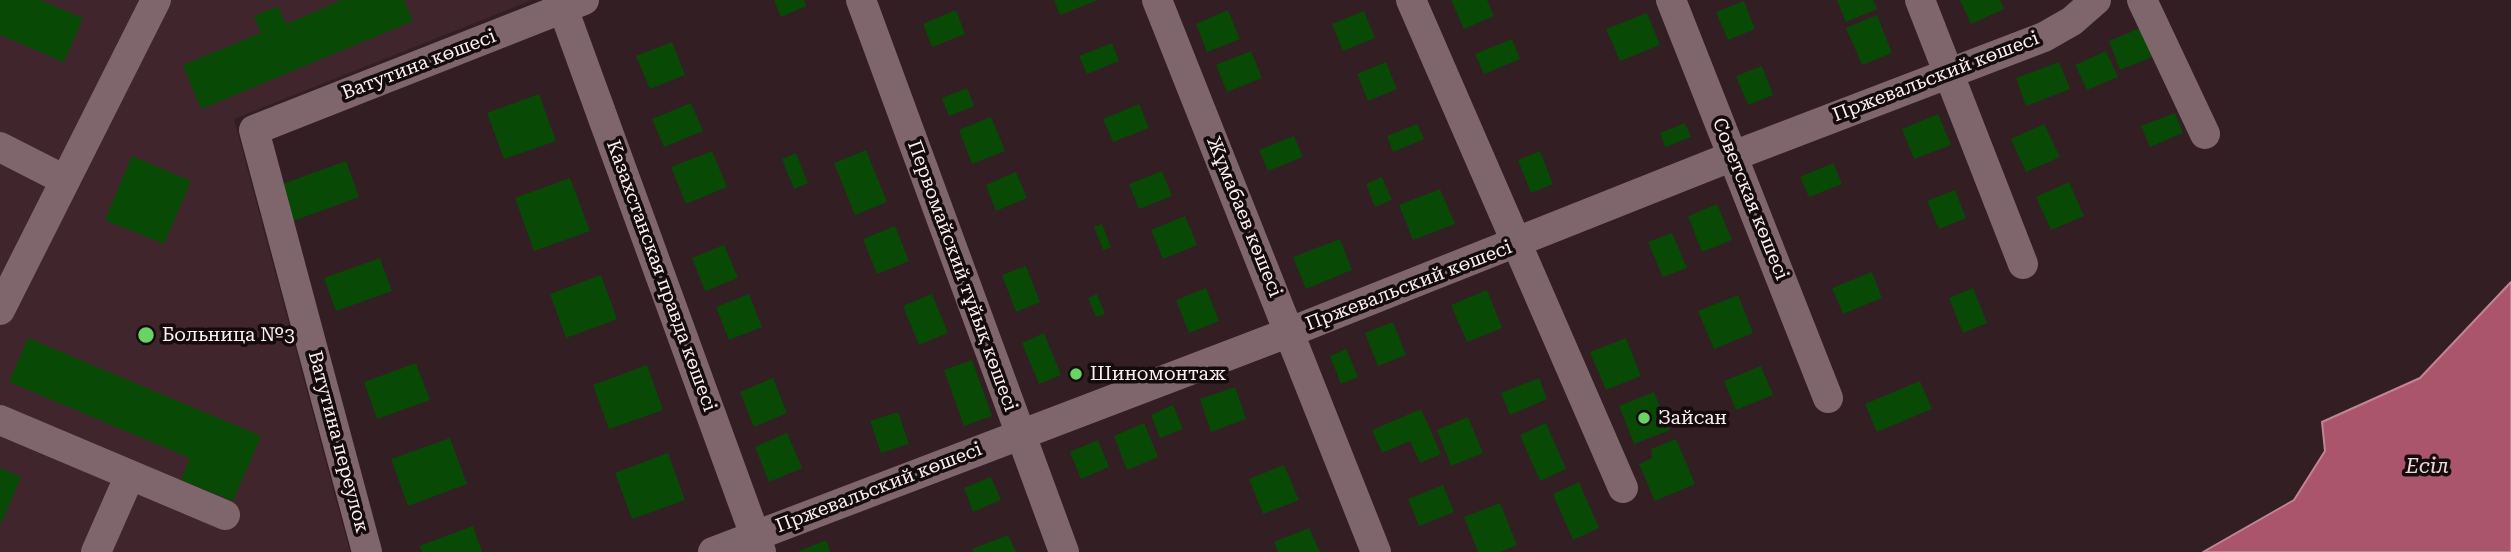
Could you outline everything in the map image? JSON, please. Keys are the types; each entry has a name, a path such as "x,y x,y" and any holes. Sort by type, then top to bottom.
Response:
{"street":[{"path":"0,310 156,0"},
{"name":"Первомайский тұйық көшесі","path":"861,0 1064,552"},
{"name":"Жұмабаев көшесі","path":"1157,0 1377,552"},
{"path":"1411,0 1623,488"},
{"name":"Советская көшесі","path":"1671,0 1828,398"},
{"path":"1920,0 2022,264"},
{"path":"2142,0 2205,134"},
{"name":"Пржевальский көшесі","path":"713,552 758,544 1020,433 1290,332 1733,156 2043,37 2072,21 2095,1"},
{"name":"Ватутина көшесі","path":"254,130 569,3"},
{"name":"Казахстанская правда көшесі","path":"569,3 758,544"},
{"name":"Ватутина переулок","path":"254,130 367,552"},
{"path":"0,147 65,180"},
{"path":"0,420 225,515"},
{"path":"96,552 130,475"}],"shaded area":[{"name":"Больница №3","path":"0,0 532,0 234,119 350,552 0,552"}],"water":[{"name":"Есіл","path":"2511,282 2511,552 2203,552 2294,500 2325,451 2322,422 2420,378"}],"building":[{"path":"0,0 40,0 83,18 64,62 0,35"},
{"path":"342,0 404,0 413,21 201,109 183,65 261,33 254,16 278,6 286,24"},
{"path":"774,0 804,0 806,6 781,17"},
{"path":"1054,0 1098,0 1060,15"},
{"path":"1451,0 1487,0 1494,16 1464,29"},
{"path":"1837,0 1873,0 1877,9 1846,22"},
{"path":"1960,0 2000,0 2004,9 1971,24"},
{"path":"1744,1 1755,29 1728,40 1716,12"},
{"path":"956,10 965,34 932,47 923,24"},
{"path":"1228,10 1240,39 1207,52 1196,24"},
{"path":"1364,11 1375,38 1343,51 1332,24"},
{"path":"1647,13 1660,45 1620,61 1606,29"},
{"path":"1877,15 1892,53 1862,65 1846,28"},
{"path":"2140,28 2152,57 2120,70 2109,41"},
{"path":"1512,39 1520,59 1484,74 1475,54"},
{"path":"672,42 685,75 650,89 636,56"},
{"path":"1112,43 1119,61 1087,74 1079,56"},
{"path":"1251,51 1262,78 1227,92 1216,65"},
{"path":"2106,51 2118,77 2087,90 2075,65"},
{"path":"1386,62 1397,89 1368,101 1357,74"},
{"path":"2059,62 2070,89 2026,106 2016,78"},
{"path":"1762,66 1773,95 1748,105 1736,76"},
{"path":"967,88 974,106 949,116 942,98"},
{"path":"539,94 556,141 504,159 487,113"},
{"path":"691,103 703,131 664,147 652,119"},
{"path":"1139,104 1149,128 1113,142 1103,119"},
{"path":"2175,113 2183,133 2150,147 2141,126"},
{"path":"1938,114 1951,145 1914,159 1902,129"},
{"path":"991,117 1005,151 972,164 959,130"},
{"path":"1685,123 1691,137 1665,147 1660,133"},
{"path":"1417,124 1424,139 1393,152 1387,136"},
{"path":"2044,124 2060,157 2026,172 2011,139"},
{"path":"1294,136 1303,157 1268,171 1259,150"},
{"path":"866,150 887,202 855,215 834,163"},
{"path":"712,151 727,187 686,204 671,167"},
{"path":"1540,151 1553,184 1531,193 1518,160"},
{"path":"796,153 808,183 794,189 782,159"},
{"path":"132,156 191,181 164,244 105,220"},
{"path":"346,161 359,197 293,221 280,185"},
{"path":"1833,163 1842,184 1809,197 1800,177"},
{"path":"1162,171 1172,196 1139,209 1129,184"},
{"path":"1016,172 1027,198 996,211 986,185"},
{"path":"1382,177 1392,200 1375,207 1366,184"},
{"path":"570,178 590,231 534,251 515,198"},
{"path":"2069,182 2084,216 2051,230 2036,197"},
{"path":"1440,189 1455,224 1413,240 1399,205"},
{"path":"1955,190 1966,218 1939,229 1927,201"},
{"path":"1717,204 1732,240 1702,252 1688,216"},
{"path":"1185,216 1197,245 1163,259 1151,230"},
{"path":"1102,224 1111,247 1103,250 1094,227"},
{"path":"895,226 909,261 877,274 863,239"},
{"path":"1672,233 1687,268 1663,277 1648,242"},
{"path":"1340,239 1352,270 1306,289 1293,257"},
{"path":"724,245 738,278 705,291 692,258"},
{"path":"380,258 392,291 336,311 324,278"},
{"path":"1026,266 1040,302 1016,312 1002,275"},
{"path":"1872,272 1882,298 1843,314 1832,288"},
{"path":"601,275 617,319 566,338 550,294"},
{"path":"1206,288 1219,321 1189,333 1176,300"},
{"path":"1973,288 1987,323 1963,333 1949,298"},
{"path":"1487,290 1502,328 1467,342 1451,305"},
{"path":"749,294 762,327 729,340 716,307"},
{"path":"932,294 948,333 919,345 903,306"},
{"path":"1097,294 1105,314 1096,317 1088,298"},
{"path":"1738,295 1753,333 1714,349 1698,311"},
{"path":"1393,322 1406,355 1378,366 1365,333"},
{"path":"1044,333 1061,375 1039,384 1022,343"},
{"path":"28,338 261,436 233,501 181,480 190,458 9,382"},
{"name":"Зайсан","path":"1626,338 1641,376 1606,390 1590,352"},
{"path":"1346,349 1358,377 1341,384 1330,356"},
{"path":"972,360 992,416 964,426 944,370"},
{"path":"416,363 430,400 377,419 364,382"},
{"path":"647,365 663,410 609,429 593,385"},
{"path":"1761,366 1773,395 1736,410 1724,381"},
{"path":"773,378 787,413 754,427 740,392"},
{"path":"1539,378 1547,399 1510,415 1501,393"},
{"path":"1920,381 1932,409 1877,432 1865,404"},
{"path":"1235,387 1246,419 1211,432 1200,399"},
{"name":"Зайсан","path":"1654,392 1670,430 1634,444 1619,406"},
{"path":"1173,405 1183,429 1160,438 1151,415"},
{"path":"1421,409 1441,454 1420,463 1410,441 1382,453 1372,430"},
{"path":"898,412 909,444 881,453 870,421"},
{"path":"1468,417 1483,453 1451,466 1437,430"},
{"path":"1144,423 1158,457 1127,470 1114,436"},
{"path":"1546,423 1566,469 1540,481 1520,435"},
{"path":"787,433 802,468 769,482 755,447"},
{"path":"450,438 467,484 408,506 391,459"},
{"path":"1676,439 1695,484 1655,501 1639,464 1652,458 1651,449"},
{"path":"1098,440 1109,467 1081,479 1070,452"},
{"path":"668,453 685,500 632,519 615,473"},
{"path":"1284,465 1299,500 1263,514 1249,479"},
{"path":"0,468 21,477 0,526"},
{"path":"991,477 1001,500 973,512 964,488"},
{"path":"1579,482 1599,528 1573,540 1553,494"},
{"path":"1443,485 1454,512 1419,526 1408,499"},
{"path":"1500,503 1517,545 1500,552 1478,552 1464,517"},
{"path":"473,526 482,552 422,552 419,546"},
{"path":"1309,528 1320,552 1278,552 1274,542"},
{"path":"1008,535 1016,552 973,552 972,549"},
{"path":"826,540 830,552 797,552"}],"place":[{"name":"Больница №3","path":"146,335"},
{"name":"Шиномонтаж","path":"1076,374"},
{"name":"Зайсан","path":"1644,418"}]}
